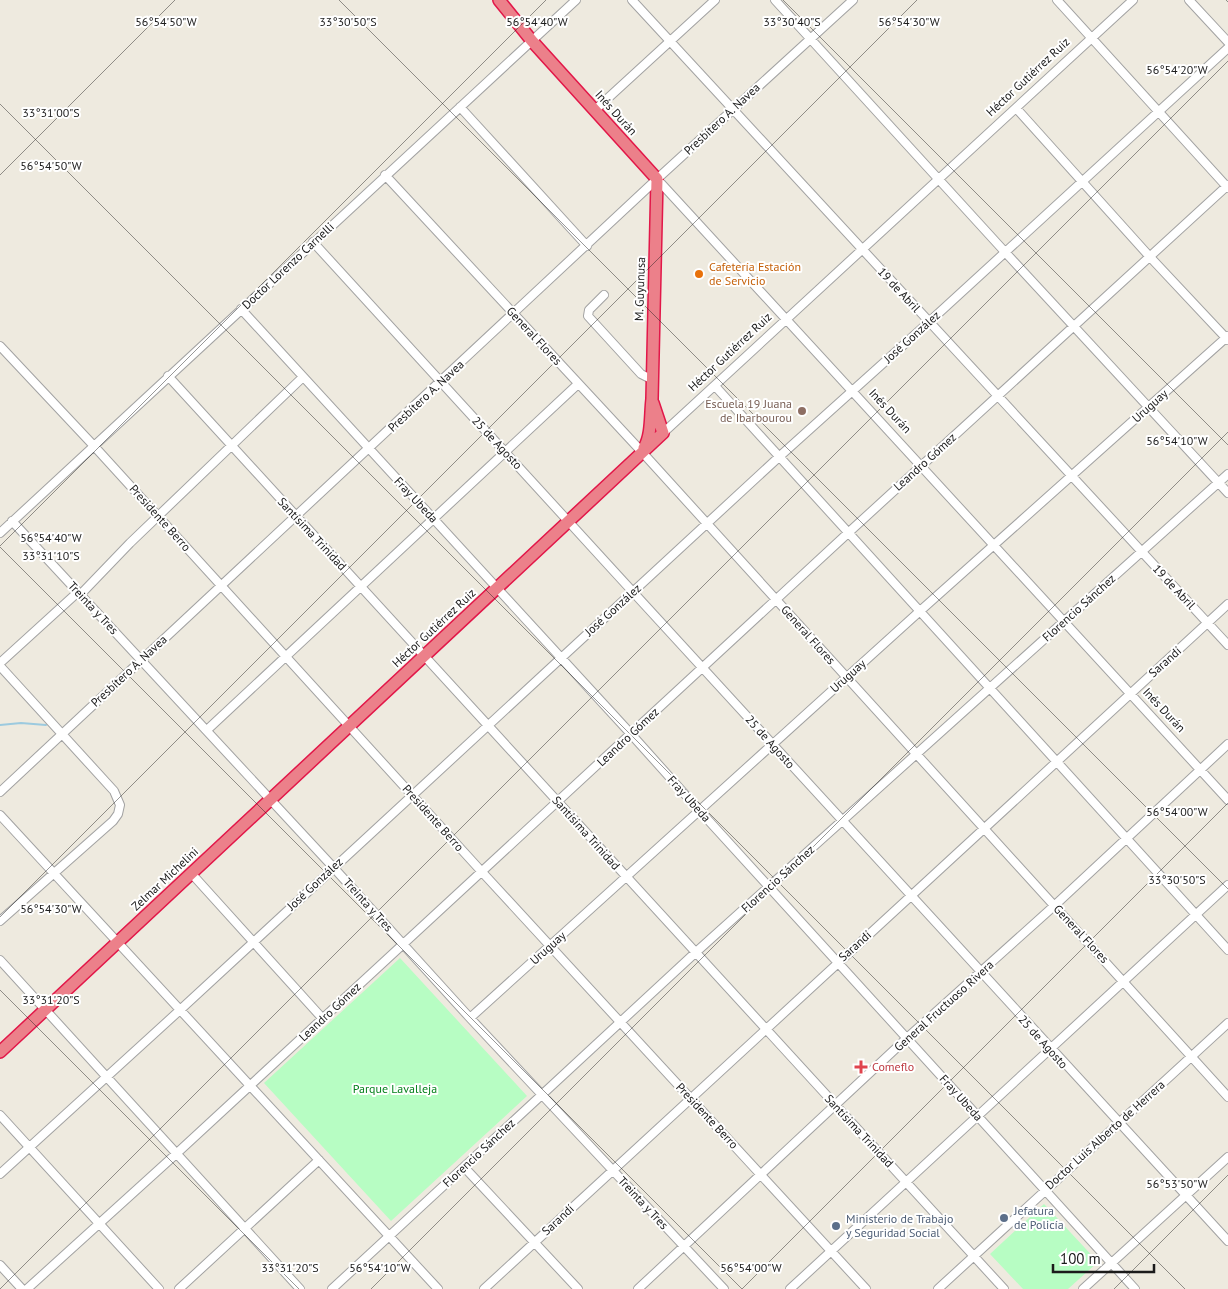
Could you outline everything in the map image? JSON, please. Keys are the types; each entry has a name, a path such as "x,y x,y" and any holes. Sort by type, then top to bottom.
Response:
{"highway":[{"name":"Inés Durán","path":"499,0 532,41 657,179"},
{"name":"M. Guyunusa","path":"642,452 647,443 652,399 657,179"},
{"name":"M. Guyunusa","path":"652,399 663,433"},
{"path":"650,423 656,430 663,433"},
{"name":"Héctor Gutiérrez Ruiz","path":"349,726 663,433"},
{"name":"Zelmar Michelini","path":"0,1052 349,726"}],"street":[{"name":"Doctor Lorenzo Carnelli","path":"0,533 576,0"},
{"name":"19 de Abril","path":"632,0 1228,645"},
{"path":"595,110 715,0"},
{"path":"776,0 938,179 1228,493"},
{"name":"Presbítero A. Navea","path":"0,792 657,179 853,0"},
{"path":"1057,0 1228,187"},
{"name":"Héctor Gutiérrez Ruiz","path":"663,433 1133,0"},
{"path":"1189,0 1228,42"},
{"name":"José González","path":"0,1174 634,592 706,523 1228,48"},
{"path":"460,107 587,246"},
{"path":"1016,108 1150,257 1227,338"},
{"name":"General Flores","path":"385,175 642,452 1054,906 1124,980 1228,1097"},
{"name":"Inés Durán","path":"657,179 1228,800"},
{"name":"Leandro Gómez","path":"27,1289 323,1019 997,396 1228,187"},
{"name":"25 de Agosto","path":"313,242 1118,1124 1228,1241"},
{"path":"604,294 589,310 588,316 641,374 651,379"},
{"name":"Fray Ubeda","path":"241,309 561,657 768,887 1136,1289"},
{"name":"Uruguay","path":"470,1018 1070,476 1227,338"},
{"name":"Presidente Berro","path":"0,346 94,446 482,872 866,1289"},
{"name":"Santísima Trinidad","path":"168,376 1004,1289"},
{"path":"0,921 112,821 118,814 120,805 114,791 0,665 79,593 303,378"},
{"path":"207,730 578,384"},
{"path":"715,386 1228,950"},
{"name":"Florencio Sánchez","path":"332,1289 695,953 1228,474"},
{"name":"Treinta y Tres","path":"12,521 271,799 470,1018 724,1289"},
{"name":"Sarandí","path":"484,1289 1228,604"},
{"name":"General Fructuoso Rivera","path":"638,1289 907,1038 1054,906 1228,744"},
{"path":"0,815 438,1289"},
{"path":"191,873 323,1019"},
{"path":"790,1289 830,1250 1228,885"},
{"path":"0,960 300,1289"},
{"name":"Doctor Luis Alberto de Herrera","path":"938,1289 1228,1022"},
{"path":"0,1116 159,1289"},
{"path":"1084,1289 1228,1157"},
{"path":"179,1289 319,1160"},
{"path":"464,1167 578,1289"},
{"path":"0,1265 22,1289"}],"green space":[{"name":"Parque Lavalleja","path":"400,958 527,1096 391,1221 264,1083"},
{"path":"1044,1204 1098,1262 1068,1289 1023,1289 990,1254"}],"waterway":[{"path":"0,725 21,723 46,725"}],"place":[{"name":"Cafetería Estación de Servicio","path":"699,274"},
{"name":"Escuela 19 Juana de Ibarbourou","path":"802,411"},
{"name":"Comeflo","path":"861,1067"},
{"name":"Jefatura de Policía","path":"1004,1218"},
{"name":"Ministerio de Trabajo y Seguridad Social","path":"836,1226"}]}
